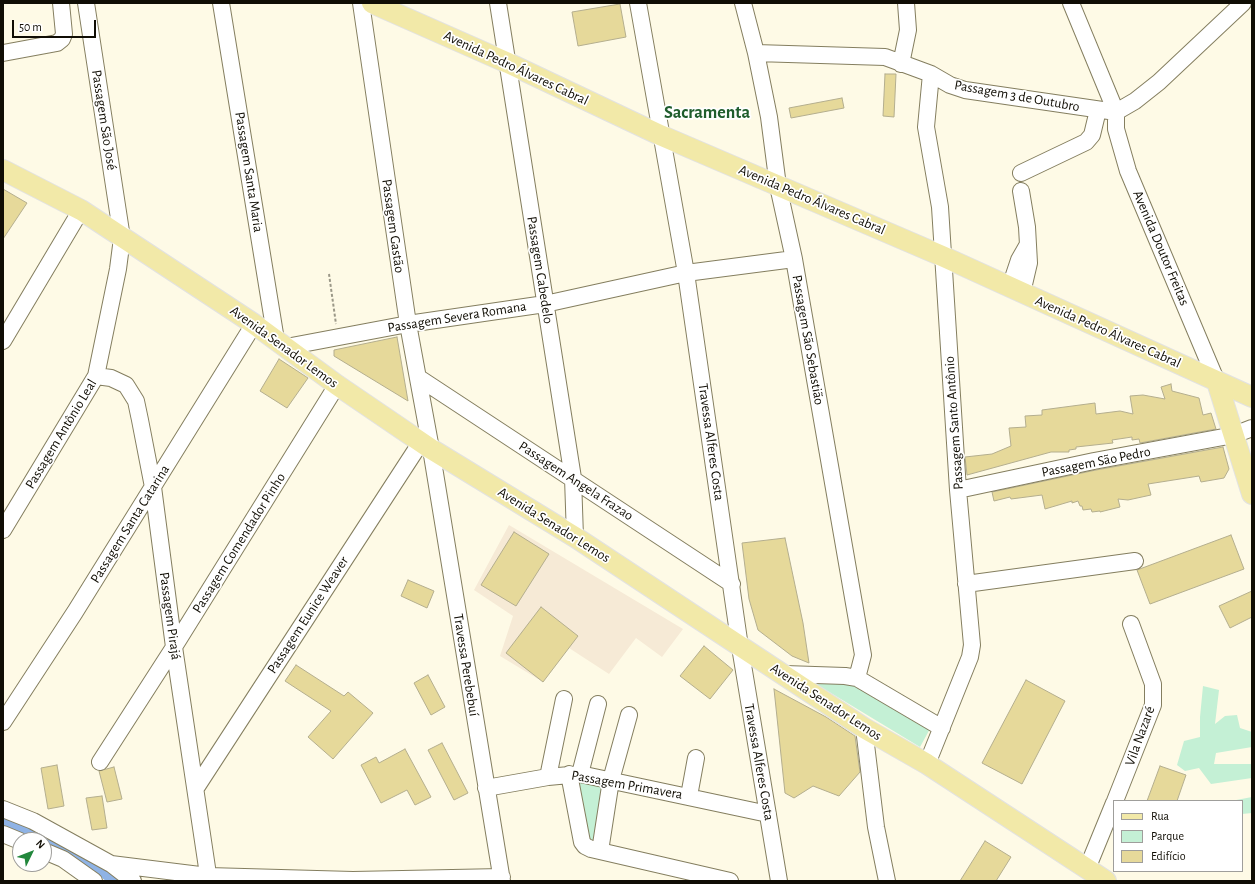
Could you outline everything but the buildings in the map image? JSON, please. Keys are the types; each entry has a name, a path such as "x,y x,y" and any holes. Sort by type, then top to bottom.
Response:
{"main road":[{"name":"Avenida Pedro Álvares Cabral","path":"372,3 508,63 660,134 942,256 1252,397"},
{"name":"Avenida Senador Lemos","path":"3,170 82,210 122,238 254,324 337,385 426,445 575,537 740,647 785,674 864,728 927,764 1106,881"},
{"name":"Avenida Doutor Freitas","path":"1217,382 1243,432 1252,494"}],"street":[{"path":"3,53 57,43 62,39 64,34 61,3"},
{"name":"Passagem São José","path":"86,3 122,238"},
{"name":"Passagem Santa Maria","path":"221,3 281,344"},
{"name":"Passagem Gastão","path":"361,3 408,324 419,378 426,445"},
{"name":"Passagem Cabedelo","path":"498,3 572,478 575,537"},
{"name":"Travessa Alferes Costa","path":"638,3 660,134 686,273 740,647 779,881"},
{"name":"Passagem São Sebastião","path":"743,3 756,53 769,117 778,186 794,258 863,655 857,678"},
{"path":"901,64 908,30 906,3"},
{"name":"Avenida Doutor Freitas","path":"1071,3 1116,112 1116,129 1128,171 1217,382"},
{"path":"1116,112 1135,101 1159,82 1243,3"},
{"name":"Passagem 3 de Outubro","path":"756,53 885,57 931,74 950,85 965,90 1116,112"},
{"name":"Passagem Santo Antônio","path":"927,764 970,657 971,626 958,490 940,207 926,127 931,74"},
{"path":"1021,174 1086,142 1092,135 1098,110"},
{"path":"1016,290 1029,263 1027,227 1021,191"},
{"path":"3,341 82,210"},
{"name":"Passagem Antônio Leal","path":"3,530 96,376 122,238"},
{"name":"Passagem Severa Romana","path":"281,344 338,337 408,324 545,304 686,273 794,258"},
{"name":"Passagem Santa Catarina","path":"3,722 75,612 254,324"},
{"name":"Passagem Pirajá","path":"96,376 120,380 131,391 140,420 153,487 174,647 209,879"},
{"name":"Passagem Angela Frazao","path":"419,378 732,584"},
{"name":"Passagem Comendador Pinho","path":"100,762 174,647 337,385"},
{"name":"Passagem São Pedro","path":"958,490 1243,432"},
{"name":"Passagem Eunice Weaver","path":"196,788 426,445"},
{"name":"Travessa Perebebuí","path":"426,445 502,879"},
{"path":"966,584 1135,561"},
{"name":"Vila Nazaré","path":"1115,800 1153,705 1153,684 1131,624"},
{"path":"785,674 845,676 857,678 942,728"},
{"path":"548,777 564,699"},
{"path":"598,704 575,774 582,842 587,848 730,881"},
{"path":"600,851 611,780 629,715"},
{"path":"864,728 876,826 887,881"},
{"path":"689,796 696,758"},
{"name":"Passagem Primavera","path":"486,788 548,777 575,774 689,796 768,814"},
{"name":"Vila Nazaré","path":"1087,868 1113,804"},
{"path":"3,809 33,821 111,864 133,881"},
{"path":"52,854 63,859 94,881"},
{"path":"111,864 209,879 502,879"}],"path":[{"path":"329,274 338,337"}],"shaded area":[{"path":"509,525 683,629 662,657 636,638 609,674 569,648 543,682 500,656 513,616 474,590"}],"green space":[{"path":"838,679 855,683 931,727 920,747 816,684"},
{"path":"1203,686 1219,690 1215,724 1225,716 1237,715 1240,728 1252,732 1252,747 1216,753 1214,764 1252,764 1252,778 1211,784 1199,768 1185,771 1177,765 1184,741 1200,737"},
{"path":"575,782 607,783 599,848 586,838"},
{"path":"1252,797 1252,813 1243,814 1243,800 1236,800"}],"water":[{"path":"3,816 43,832 12,832 12,834 3,831"},
{"path":"52,836 78,846 126,881 106,881 81,863 52,849"}],"district":[{"name":"Sacramenta","path":"707,113"}]}
